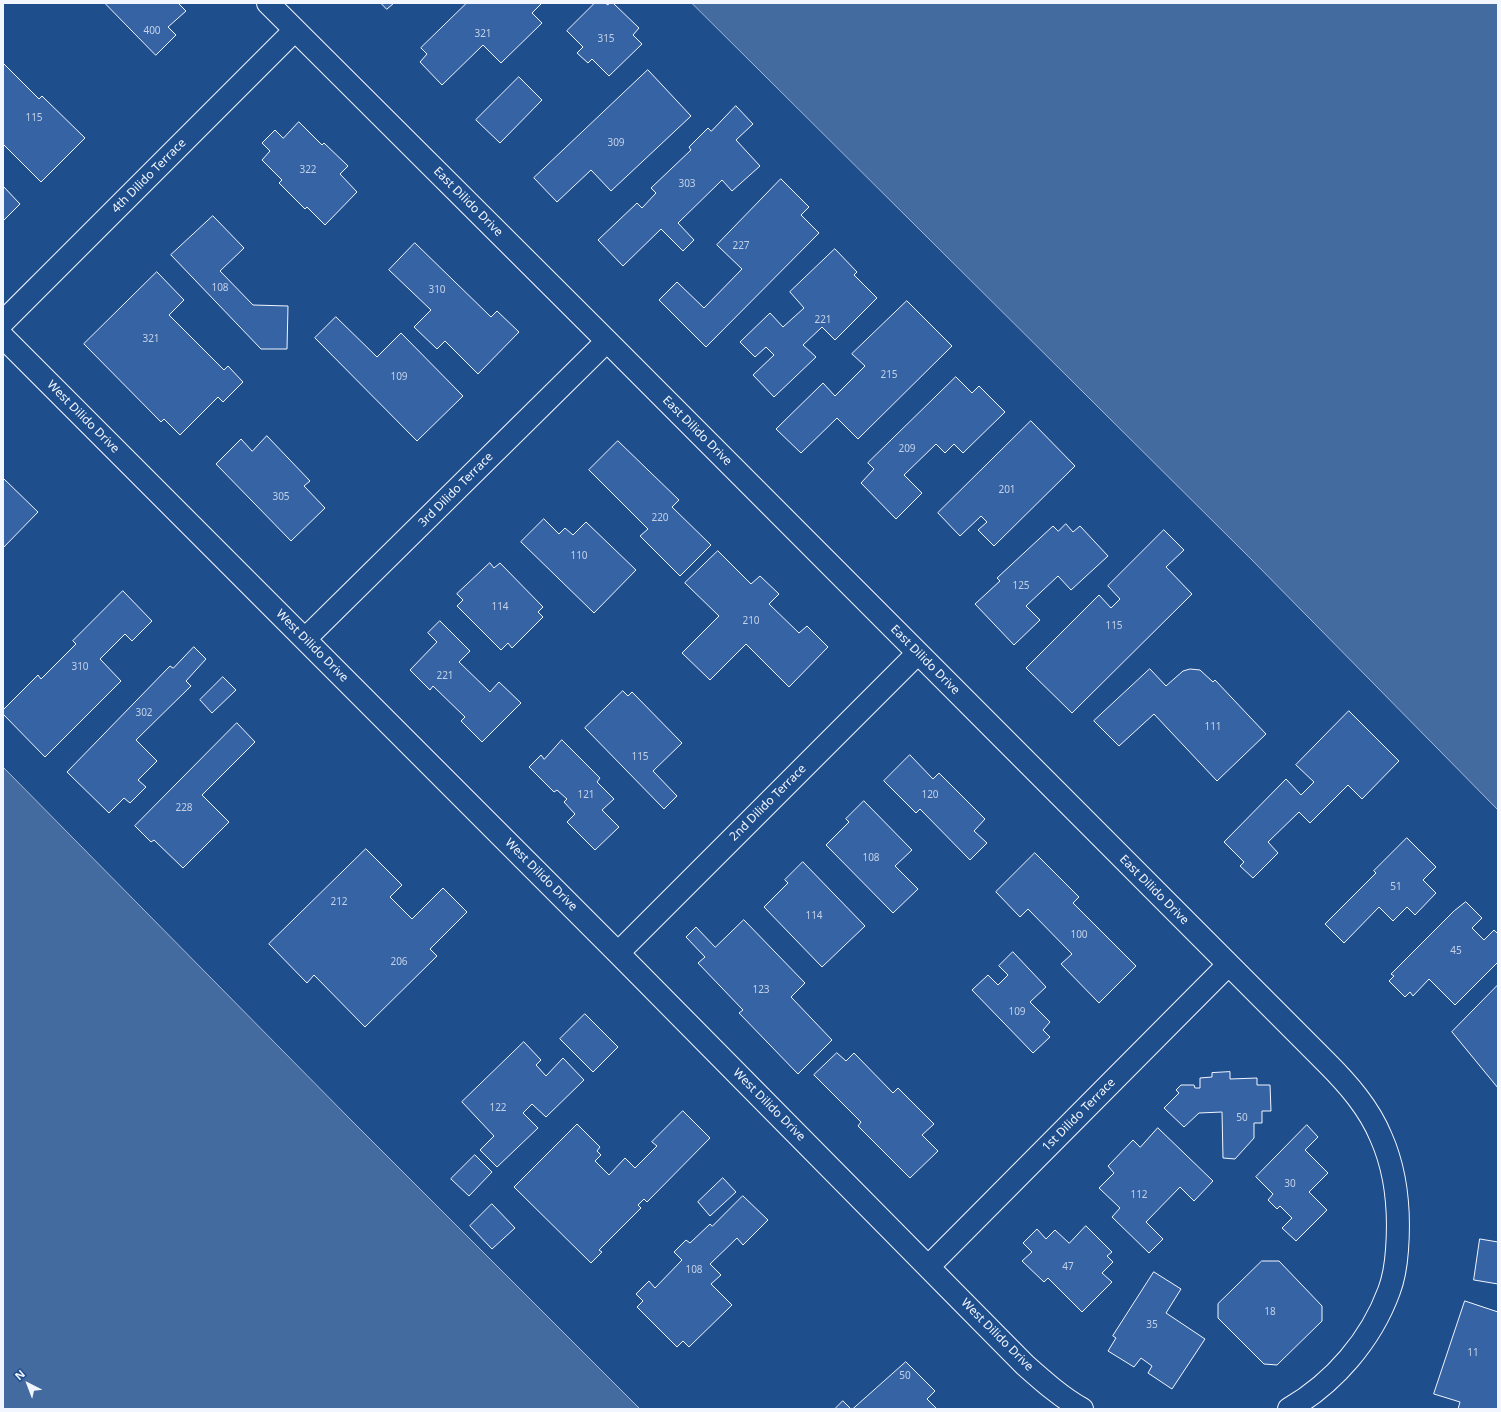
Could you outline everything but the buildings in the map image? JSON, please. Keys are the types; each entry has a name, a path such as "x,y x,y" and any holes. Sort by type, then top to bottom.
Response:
{"street":[{"name":"East Dilido Drive","path":"268,3 1326,1062 1356,1095 1380,1136 1390,1159 1396,1186 1399,1212 1395,1267 1389,1291 1378,1315 1364,1338 1347,1361 1305,1400 1289,1409"},
{"name":"4th Dilido Terrace","path":"3,322 295,30"},
{"name":"West Dilido Drive","path":"3,337 618,953 929,1266 1025,1365 1050,1387 1082,1409"},
{"name":"3rd Dilido Terrace","path":"305,640 607,341"},
{"name":"2nd Dilido Terrace","path":"618,953 918,653"},
{"name":"1st Dilido Terrace","path":"929,1266 1228,965"}],"water":[{"path":"692,3 1498,3 1498,810 1249,557"},
{"path":"3,767 349,1118 640,1409 3,1409"}]}
